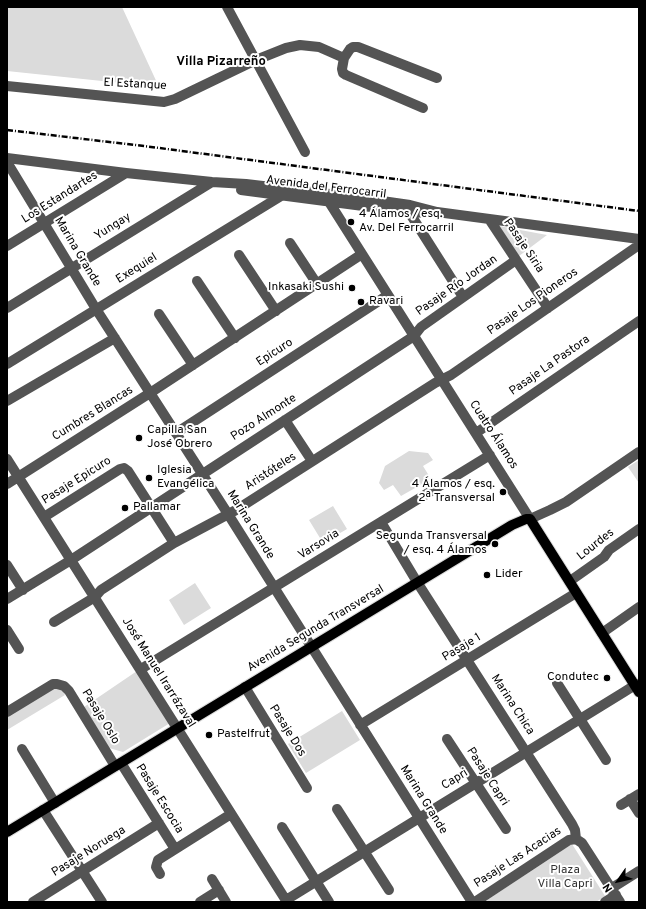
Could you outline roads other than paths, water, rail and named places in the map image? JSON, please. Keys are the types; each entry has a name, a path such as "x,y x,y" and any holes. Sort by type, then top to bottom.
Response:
{"main road":[{"name":"Cuatro Álamos","path":"530,518 576,593 638,687"},
{"name":"Avenida Segunda Transversal","path":"7,832 417,582 512,525 530,518"}],"street":[{"path":"227,7 305,152"},
{"name":"El Estanque","path":"7,86 164,102 175,99 256,60 286,48 300,45 320,47 344,58"},
{"path":"423,108 346,75 343,73 342,68 344,58 350,49 353,47 358,47 437,78"},
{"name":"Avenida del Ferrocarril","path":"7,158 126,173 246,184 410,212 437,212"},
{"name":"Marina Grande","path":"7,162 96,309 228,514 472,902"},
{"name":"Los Estandartes","path":"7,246 126,173"},
{"name":"Avenida del Ferrocarril","path":"212,182 232,188 281,196 410,205 437,212 639,239"},
{"name":"Yungay","path":"7,308 212,182"},
{"name":"Exequiel","path":"7,364 281,196"},
{"name":"Cuatro Álamos","path":"326,198 530,518"},
{"path":"410,212 463,297"},
{"name":"Pasaje Siria","path":"489,219 548,308"},
{"path":"290,243 317,284"},
{"name":"Pasaje Los Pioneros","path":"442,380 639,245"},
{"name":"Cumbres Blancas","path":"7,484 235,338 362,254"},
{"path":"239,255 276,311"},
{"name":"Pasaje Río Jordan","path":"414,336 420,327 516,260"},
{"path":"197,281 235,338"},
{"name":"Epicuro","path":"176,432 388,296"},
{"path":"159,314 193,365"},
{"name":"Pasaje La Pastora","path":"476,433 639,321"},
{"name":"Pozo Almonte","path":"7,599 71,560 414,336"},
{"path":"7,401 115,338"},
{"name":"Aristóteles","path":"54,622 95,597 101,590 174,543 228,514 434,383 442,380"},
{"path":"285,420 312,461"},
{"name":"Avenida Segunda Transversal","path":"530,518 566,502 639,452"},
{"name":"Varsovia","path":"141,670 490,455"},
{"name":"José Manuel Irarrázaval","path":"7,458 286,901"},
{"name":"Pasaje Epicuro","path":"44,517 120,469 124,468 128,471 151,507"},
{"path":"151,507 174,543"},
{"name":"Marina Chica","path":"381,522 417,582 572,824 575,830 576,838 582,843 616,895"},
{"name":"Lourdes","path":"570,582 604,557 609,550 639,529"},
{"path":"7,565 23,590"},
{"name":"Pasaje 1","path":"360,725 576,593"},
{"path":"602,633 639,607"},
{"path":"7,630 19,649"},
{"path":"557,683 606,760"},
{"name":"Pasaje Oslo","path":"7,712 50,686 61,684 69,692 118,765"},
{"name":"Pasaje Dos","path":"245,687 307,788"},
{"name":"Capri","path":"286,901 364,851 580,719 638,687"},
{"name":"Pasaje Capri","path":"447,739 506,829"},
{"path":"22,749 55,803"},
{"name":"Pasaje Escocia","path":"118,765 159,823 175,849"},
{"path":"621,805 635,796 639,813"},
{"path":"337,809 389,890"},
{"path":"43,810 102,902"},
{"name":"Pasaje Escocia","path":"160,874 156,867 156,862 231,814"},
{"name":"Pasaje Noruega","path":"32,902 159,823"},
{"path":"282,827 329,902"},
{"name":"Pasaje Las Acacias","path":"475,902 569,840 576,838"},
{"path":"606,902 616,895 639,870"},
{"path":"212,879 226,902"},
{"path":"200,902 219,890"}],"railway":[{"path":"7,130 144,146 639,211"}],"place":[{"name":"4 Álamos / esq. Av. Del Ferrocarril","path":"351,222"},
{"name":"Inkasaki Sushi","path":"352,288"},
{"name":"Ravari","path":"361,302"},
{"name":"Capilla San José Obrero","path":"139,438"},
{"name":"Iglesia Evangélica","path":"149,478"},
{"name":"4 Álamos / esq. 2ª Transversal","path":"503,492"},
{"name":"Pallamar","path":"125,508"},
{"name":"Segunda Transversal / esq. 4 Álamos","path":"495,544"},
{"name":"Lider","path":"487,575"},
{"name":"Condutec","path":"607,678"},
{"name":"Pastelfrut","path":"209,735"}],"district":[{"name":"Villa Pizarreño","path":"221,62"}],"park label":[{"name":"Plaza Villa Capri","path":"565,878"}]}
